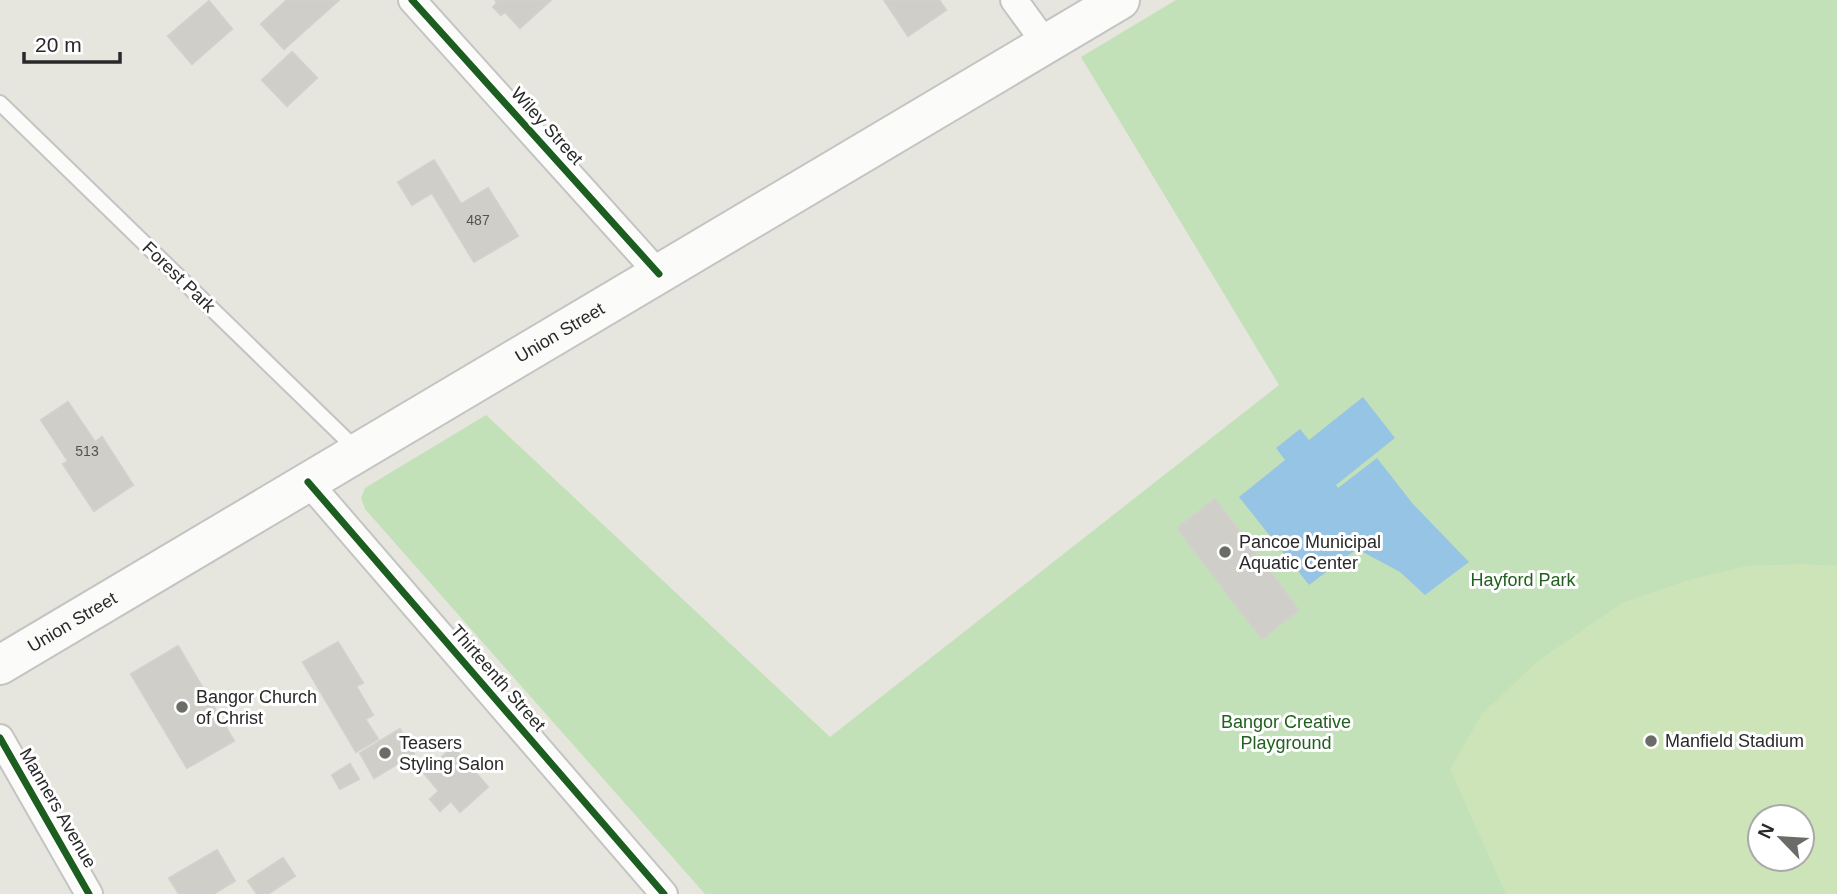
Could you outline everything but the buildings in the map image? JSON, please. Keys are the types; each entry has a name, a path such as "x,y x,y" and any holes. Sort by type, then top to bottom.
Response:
{"main road":[{"name":"Union Street","path":"0,666 1120,0"}],"street":[{"name":"Wiley Street","path":"412,0 659,274"},
{"path":"1014,0 1046,44"},
{"name":"Thirteenth Street","path":"308,482 664,894"},
{"name":"Manners Avenue","path":"0,738 89,894"}],"lane":[{"name":"Forest Park","path":"0,103 359,452"}],"green space":[{"name":"Hayford Park","path":"1176,0 1837,0 1837,894 705,894 365,509 361,498 365,488 486,415 830,737 1279,385 1081,57"},
{"name":"Manfield Stadium","path":"1746,566 1837,566 1837,894 1506,894 1450,769 1482,714 1539,660 1624,602 1689,580"}],"water":[{"path":"1363,397 1395,438 1336,485 1338,488 1377,458 1413,504 1469,562 1425,595 1400,572 1357,549 1309,585 1239,497 1285,460 1276,448 1300,429 1309,440"}],"cycle path":[{"path":"412,0 659,274"},
{"path":"308,482 664,894"},
{"path":"0,738 89,894"}],"place":[{"name":"Pancoe Municipal Aquatic Center","path":"1225,552"},
{"name":"Bangor Church of Christ","path":"182,707"},
{"name":"Manfield Stadium","path":"1651,741"},
{"name":"Teasers Styling Salon","path":"385,753"}],"park label":[{"name":"Bangor Creative Playground","path":"1286,732"}]}
